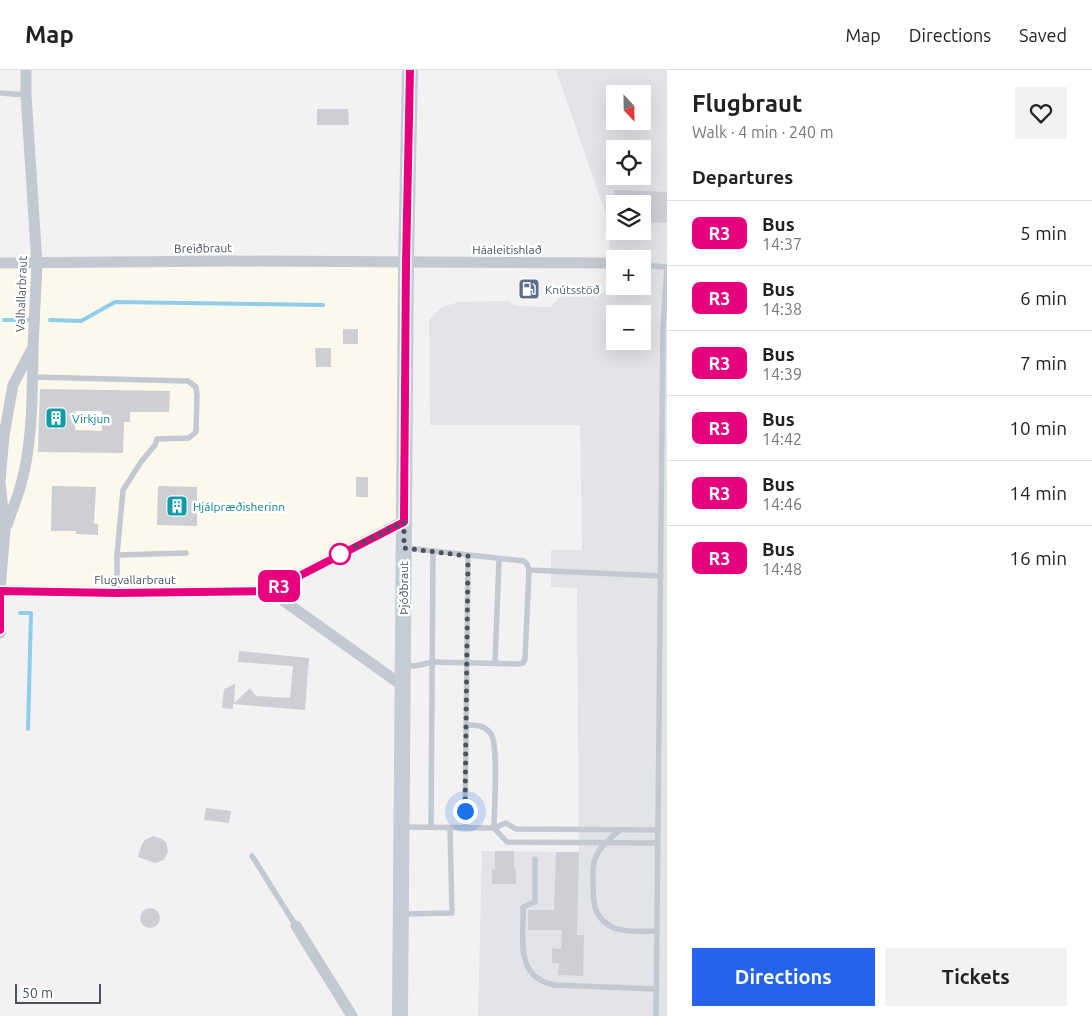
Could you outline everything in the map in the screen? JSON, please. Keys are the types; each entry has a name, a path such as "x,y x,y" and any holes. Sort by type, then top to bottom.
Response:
{"street":[{"name":"Valhallarbraut","path":"0,633 0,591 5,529 0,482 4,435 13,385 33,347 37,264 26,70"},
{"name":"Þjóðbraut","path":"400,1016 406,262 410,70"},
{"name":"Háaleitishlað","path":"406,262 606,264"},
{"name":"Breiðbraut","path":"0,263 406,262"},
{"path":"5,529 20,487 28,447 32,412 33,347"},
{"name":"Flugvallarbraut","path":"0,591 117,593 270,591 404,522"},
{"path":"270,591 403,686"},
{"path":"296,926 352,1016"}],"lane":[{"path":"0,93 26,95"},
{"path":"651,266 666,267 663,328 656,1016"},
{"path":"33,377 188,381 196,387 196,432 189,438 157,439 155,445 141,462 123,490 117,555 117,593"},
{"path":"403,665 415,666 432,662 523,663 525,659 529,570 524,561 404,548"},
{"path":"431,828 433,552"},
{"path":"117,555 186,553"},
{"path":"465,828 468,556"},
{"path":"495,663 499,559"},
{"path":"529,570 661,576"},
{"path":"466,725 481,726 487,729 494,742 494,828 506,842 658,844"},
{"path":"402,827 494,828 506,823 516,830 658,830"},
{"path":"401,914 452,913 450,828"},
{"path":"620,830 605,843 595,859 592,902 602,920 617,929 657,931"},
{"path":"252,856 296,926"},
{"path":"535,859 535,902 523,907 524,958 530,974 545,983 554,985 657,989"}],"shaded area":[{"path":"556,70 667,70 667,1016 478,1016 482,851 579,852 577,588 551,587 551,550 582,550 580,425 430,425 429,320 442,307 459,302 508,301 515,306 550,307 566,292 606,293 606,295 651,295 651,250 609,250 609,240 651,240 651,195 606,195 606,214"},
{"path":"406,262 404,521 270,591 0,591 0,263"}],"building":[{"path":"317,109 348,109 349,125 317,125"},
{"path":"614,190 667,192 667,223 651,222 651,195 614,195"},
{"path":"343,329 358,329 358,344 343,344"},
{"path":"315,348 331,348 331,367 316,367"},
{"name":"Virkjun","path":"40,389 170,391 169,412 130,412 130,422 124,422 123,453 38,452","holes":["75,411 102,411 102,431 75,430"]},
{"path":"356,477 368,477 368,497 356,497"},
{"path":"52,486 96,487 94,523 98,524 98,535 76,534 76,531 51,531"},
{"name":"Hjálpræðisherinn","path":"158,486 197,487 197,526 157,525"},
{"path":"239,651 309,658 305,710 233,704 233,709 222,708 224,689 235,684 234,703 250,688 256,696 290,698 293,666 238,662"},
{"path":"206,808 231,811 229,823 204,820"},
{"path":"153,836 166,842 168,851 164,860 155,863 138,857 142,844"},
{"path":"495,851 514,851 516,884 492,884 492,869 495,869"},
{"path":"556,852 579,852 577,935 584,935 583,976 558,975 559,963 552,963 552,948 561,949 562,930 528,930 528,910 554,910"},
{"path":"150,908 157,911 160,918 157,925 150,928 143,925 140,918 143,911"}],"waterway":[{"path":"50,320 81,321 115,302 323,305"},
{"path":"4,320 29,320"},
{"path":"20,613 31,613 28,729"}],"bus line":[{"name":"R3","path":"0,630 0,591 117,593 270,591 404,522 410,70"}],"place":[{"name":"Knútsstöð","path":"529,289"},
{"name":"Virkjun","path":"56,418"},
{"name":"Hjálpræðisherinn","path":"177,506"}],"route":[{"path":"340,554 404,522 404,548 468,556 465,811"}]}
